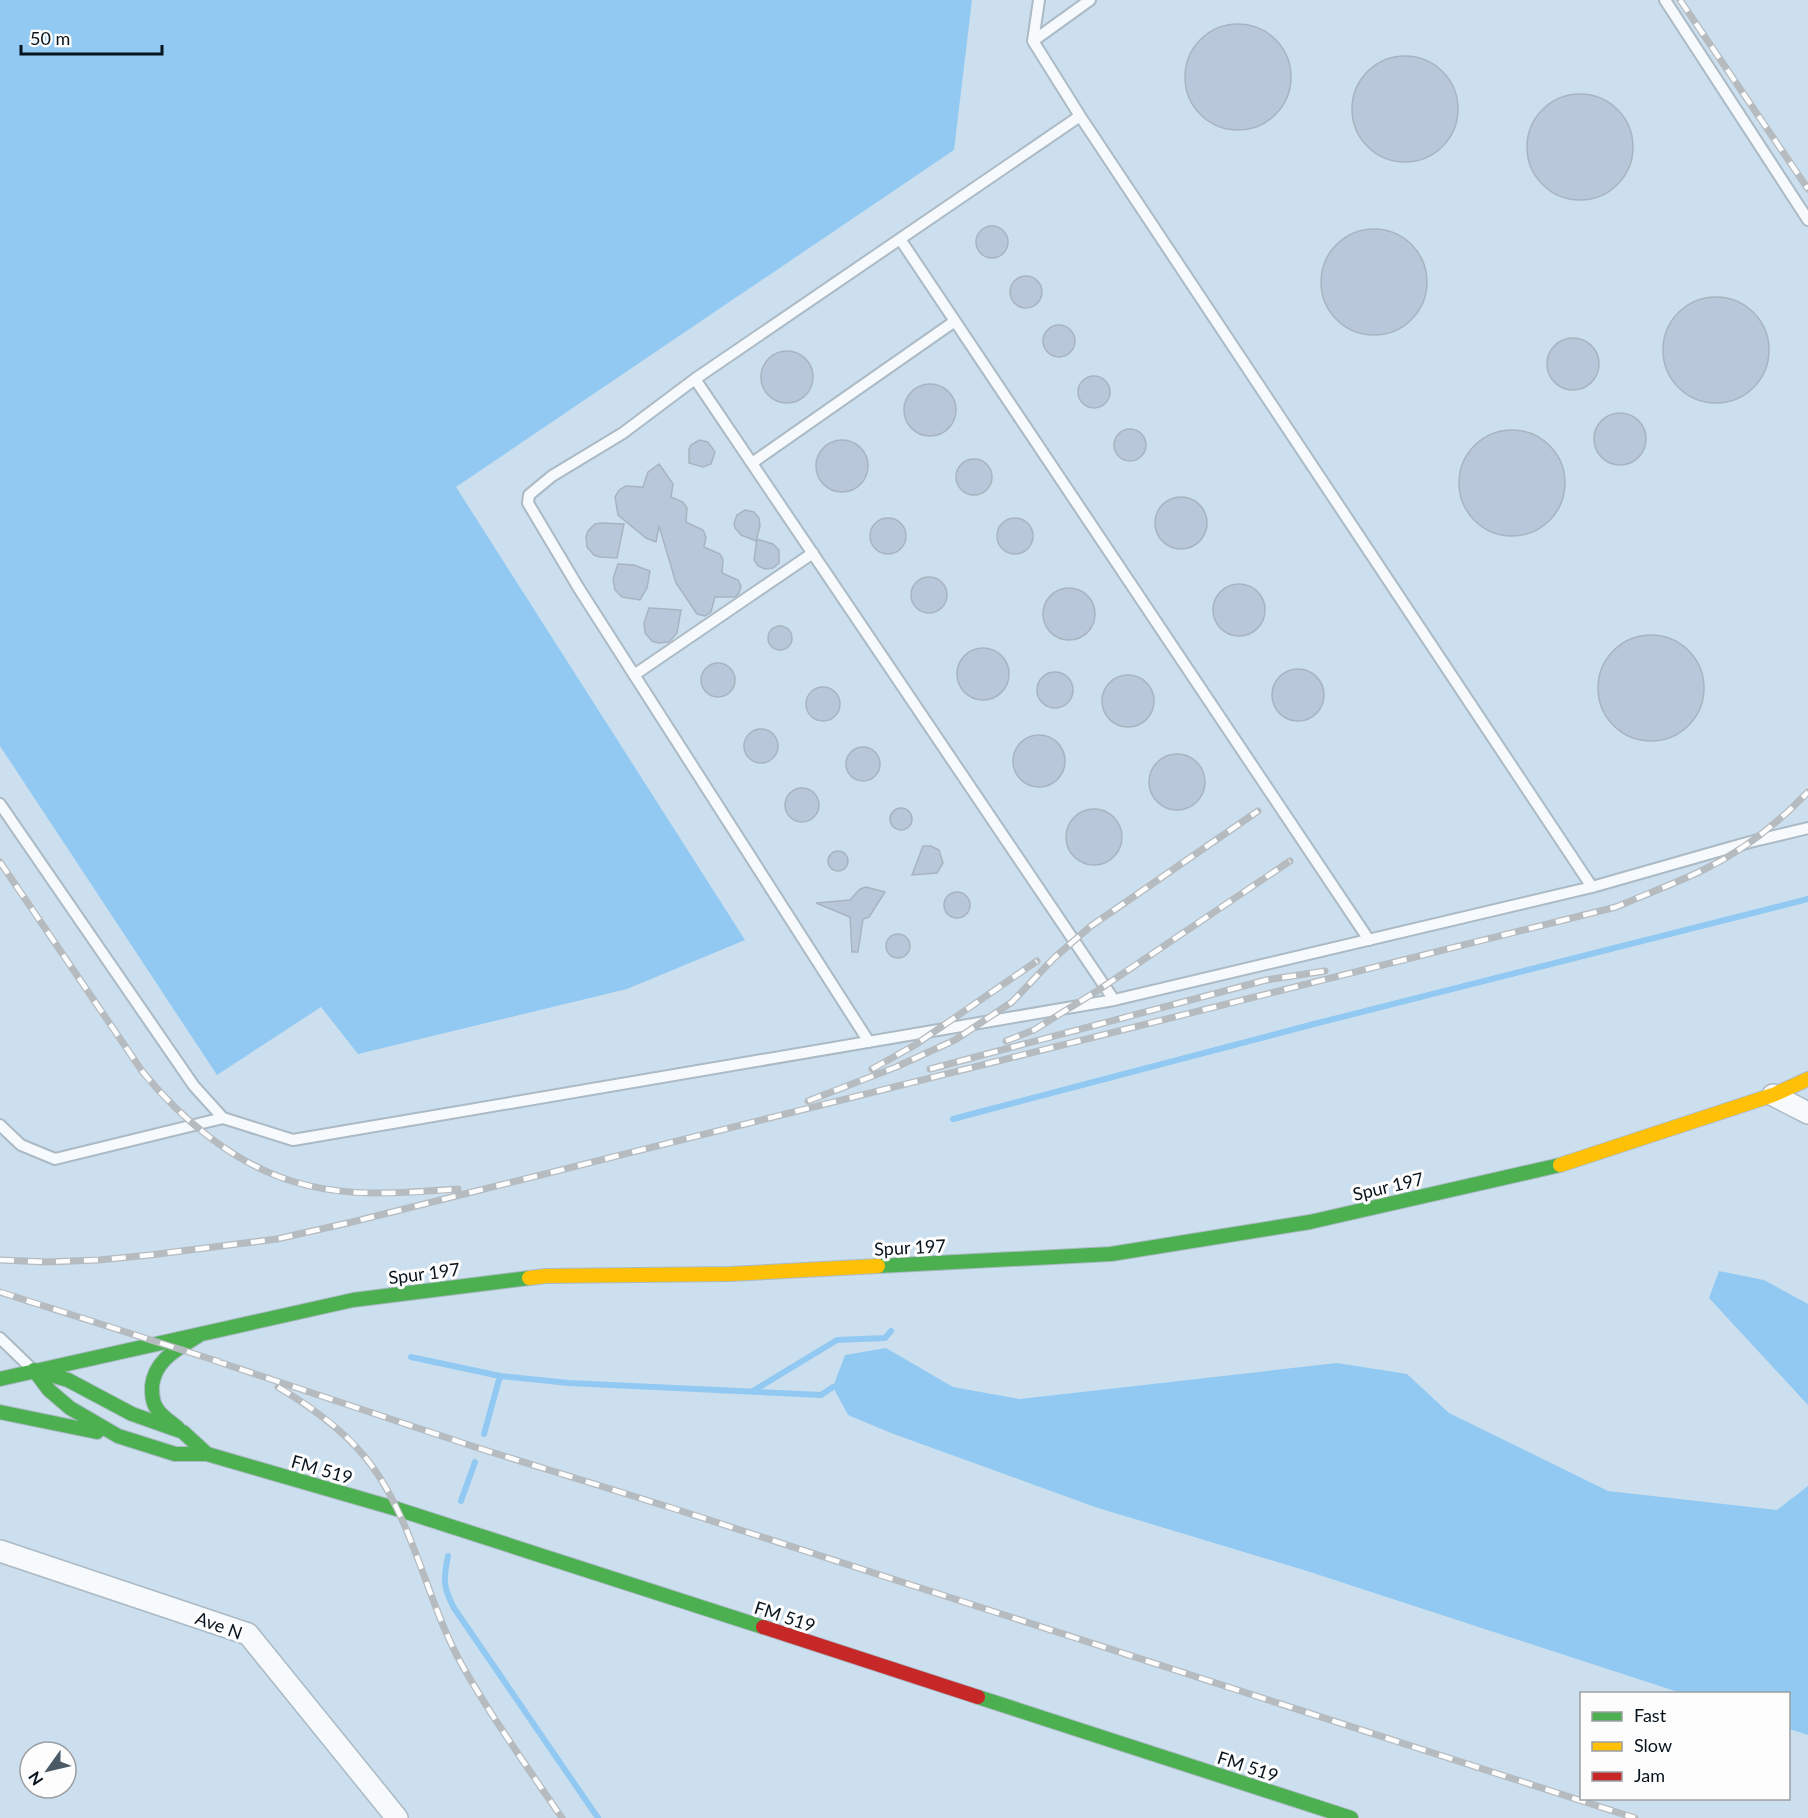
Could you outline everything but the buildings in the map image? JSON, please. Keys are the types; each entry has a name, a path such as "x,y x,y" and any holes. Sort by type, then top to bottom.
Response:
{"main road":[{"name":"Spur 197","path":"0,1378 353,1300 546,1276 730,1274 1111,1254 1310,1222 1548,1169 1773,1095 1808,1079"},
{"path":"183,1432 160,1413 153,1401 153,1382 159,1367 168,1355 205,1332"},
{"name":"FM 519","path":"34,1370 68,1380 132,1414 183,1432 207,1454"},
{"name":"FM 519","path":"34,1370 49,1390 70,1408 118,1436 175,1454 207,1454 408,1513 1351,1818"},
{"path":"0,1412 118,1436"}],"street":[{"path":"1773,1095 1808,1113"},
{"name":"Ave N","path":"0,1551 248,1634 397,1818"}],"lane":[{"path":"1039,0 1033,41 1080,116 1592,887"},
{"path":"1033,41 1090,0"},
{"path":"1665,0 1808,220"},
{"path":"869,1042 578,587 528,503 529,495 552,476 623,434 695,379 1080,116"},
{"path":"900,239 1369,940"},
{"path":"752,463 955,321"},
{"path":"695,379 1114,1000"},
{"path":"634,675 813,553"},
{"path":"0,804 194,1086 223,1118 293,1140 1114,1000 1592,887 1808,828"},
{"path":"0,1125 21,1145 55,1159 223,1118"},
{"path":"0,1338 34,1370"}],"water":[{"path":"0,0 972,0 954,150 456,487 745,940 627,989 358,1054 321,1007 217,1075 0,746"},
{"path":"1719,1271 1764,1280 1808,1304 1808,1405 1709,1298"},
{"path":"886,1348 953,1387 1020,1399 1337,1363 1407,1374 1449,1413 1608,1491 1777,1510 1808,1486 1808,1735 1790,1729 1790,1692 1678,1692 1307,1571 1095,1507 891,1433 848,1415 833,1387 845,1355"}],"waterway":[{"path":"953,1119 1314,1024 1808,899"},
{"path":"753,1391 837,1340 885,1338 891,1331"},
{"path":"411,1357 500,1376 569,1383 821,1395 833,1387"},
{"path":"484,1434 500,1376"},
{"path":"461,1501 475,1462"},
{"path":"448,1556 445,1583 454,1608 598,1818"}],"railway":[{"path":"1680,0 1808,189"},
{"path":"0,1260 46,1262 99,1260 277,1239 1616,907 1694,874 1733,854 1773,825 1808,792"},
{"path":"808,1101 896,1067 955,1040 1012,1002 1054,958 1091,926 1258,811"},
{"path":"1006,1041 1034,1030 1097,991 1290,861"},
{"path":"0,862 142,1071 174,1106 210,1138 251,1164 295,1182 315,1187 376,1193 458,1189"},
{"path":"872,1069 915,1045 1037,961"},
{"path":"930,1069 1266,980 1325,971"},
{"path":"0,1292 220,1362"},
{"path":"213,1360 475,1447 675,1509 1635,1818"},
{"path":"278,1387 329,1422 363,1454 372,1466 399,1513 439,1615 462,1665 498,1724 562,1818"}],"traffic: fast":[{"path":"878,1266 1111,1254 1310,1222 1560,1165"},
{"path":"0,1379 353,1300 529,1278"},
{"path":"178,1428 155,1406 152,1386 154,1377 163,1362 175,1350 198,1336"},
{"path":"34,1370 49,1390 70,1408 118,1436 175,1454 207,1454 397,1509 763,1627"},
{"path":"34,1370 68,1380 132,1414 183,1432 207,1454"},
{"path":"0,1412 97,1432"},
{"path":"978,1697 1351,1818"}],"traffic: slow":[{"path":"1560,1165 1773,1095 1808,1079"},
{"path":"529,1278 730,1274 878,1266"}],"traffic: jam":[{"path":"763,1627 978,1697"}]}
